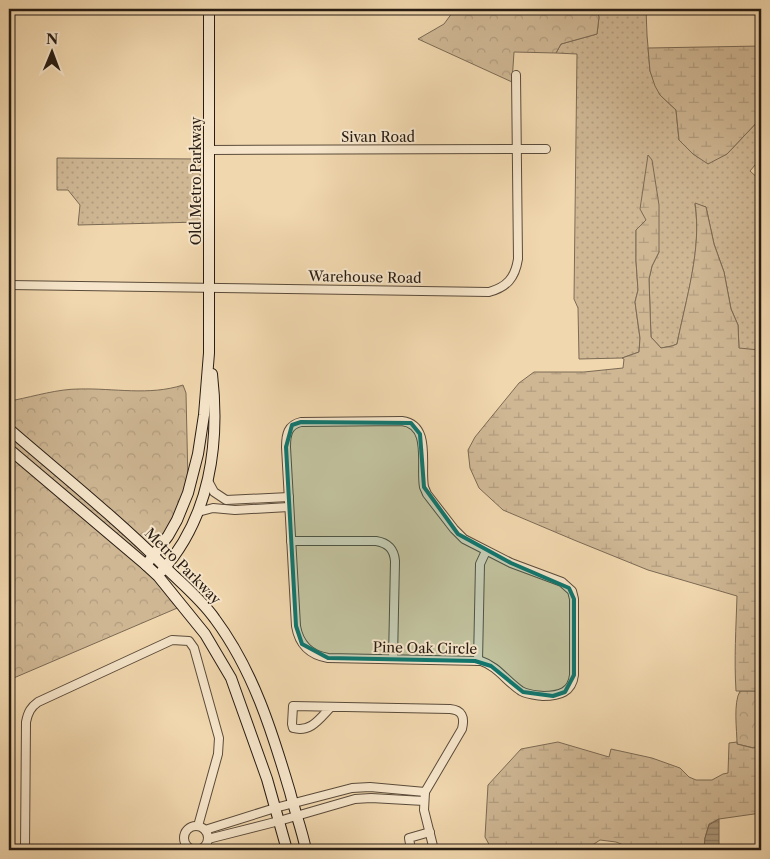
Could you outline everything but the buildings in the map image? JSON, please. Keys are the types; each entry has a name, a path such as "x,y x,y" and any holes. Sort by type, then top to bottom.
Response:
{"main road":[{"name":"Old Metro Parkway","path":"146,565 177,520 188,493 198,454 204,415 210,353 209,9"},
{"name":"Old Metro Parkway","path":"158,576 178,553 198,512 208,481 214,438 213,384 210,353"},
{"path":"204,415 207,415 211,421 214,438"},
{"name":"Metro Parkway","path":"9,429 154,555 196,596 214,617 245,665 278,750 306,850"},
{"name":"Metro Parkway","path":"9,449 158,576 205,634 231,678 267,779 287,850"}],"street":[{"name":"Warehouse Road","path":"9,285 489,292 500,289 508,284 513,277 518,260 516,75"},
{"name":"Sivan Road","path":"209,150 546,149"},
{"name":"Pine Oak Circle","path":"406,421 415,425 420,434 422,480 427,494 458,534 472,544 520,567 562,582 572,591 574,599 573,680 569,689 560,695 530,694 519,690 491,666 478,661 328,658 316,655 302,644 296,626 289,497 286,437 292,425 301,422 406,421"},
{"path":"208,481 212,490 226,500 289,497"},
{"path":"266,498 267,508"},
{"path":"226,500 226,510"},
{"path":"198,512 213,508 226,510 290,507"},
{"path":"291,541 376,541 386,543 392,548 396,560 393,659"},
{"path":"478,661 480,564 486,551"},
{"path":"25,850 26,722 32,707 38,702 172,640 189,641 194,648 219,738 218,754 202,828 208,845"},
{"path":"331,707 313,726 307,729 293,728 293,706 458,710 462,713 464,719 462,728 425,792 424,810 434,850"},
{"path":"424,801 362,798 279,821 194,850 185,842 186,831 190,828 202,828 359,787 425,792"},
{"path":"411,850 409,838 430,832"}],"highlighted area":[{"path":"301,422 411,423 420,434 424,487 458,534 511,563 569,588 574,599 574,675 565,692 553,696 523,692 491,666 475,661 328,658 302,644 296,626 286,447 292,425"}],"green space":[{"path":"455,9 596,9 599,17 597,34 561,44 556,53 514,52 512,82 418,39 444,24"},
{"path":"596,9 646,9 650,71 660,95 676,110 679,140 693,154 708,163 727,154 761,118 761,158 750,171 761,181 761,239 756,248 761,267 761,338 759,350 739,349 738,325 731,309 724,272 714,244 706,207 695,204 697,221 695,257 677,344 661,348 651,337 649,279 652,266 659,252 646,220 636,230 638,290 635,302 640,338 639,352 622,358 579,359 578,308 574,299 577,54 556,53 561,44 597,34 599,17"},
{"path":"761,46 761,118 727,154 708,164 693,154 679,140 676,110 660,95 655,86 650,71 648,48"},
{"path":"648,155 652,160 659,205 659,252 652,266 649,279 651,337 661,348 677,344 695,256 697,220 695,203 706,207 714,244 724,272 731,309 738,325 739,348 759,350 761,338 761,691 736,691 737,596 648,570 503,510 479,488 470,468 468,450 475,437 519,383 534,372 584,372 623,368 624,359 622,358 639,352 640,338 635,302 638,290 636,230 646,220 640,209"},
{"path":"57,158 200,159 200,222 78,225 80,205 68,190 57,190"},
{"path":"183,385 186,393 188,483 174,519 154,549 9,424 9,400 71,389 144,391"},
{"path":"9,434 149,556 146,560 9,444"},
{"path":"9,454 144,568 182,606 9,680"},
{"path":"740,691 761,691 761,746 754,748 737,744 736,709"},
{"path":"558,742 609,757 611,749 652,758 680,768 689,777 696,780 712,780 728,773 729,743 737,742 737,744 753,748 761,746 761,813 719,819 709,824 704,850 636,850 616,842 600,840 585,850 492,850 485,837 488,785 521,749"}],"shaded area":[{"path":"719,819 719,850 704,850 709,825"}]}
